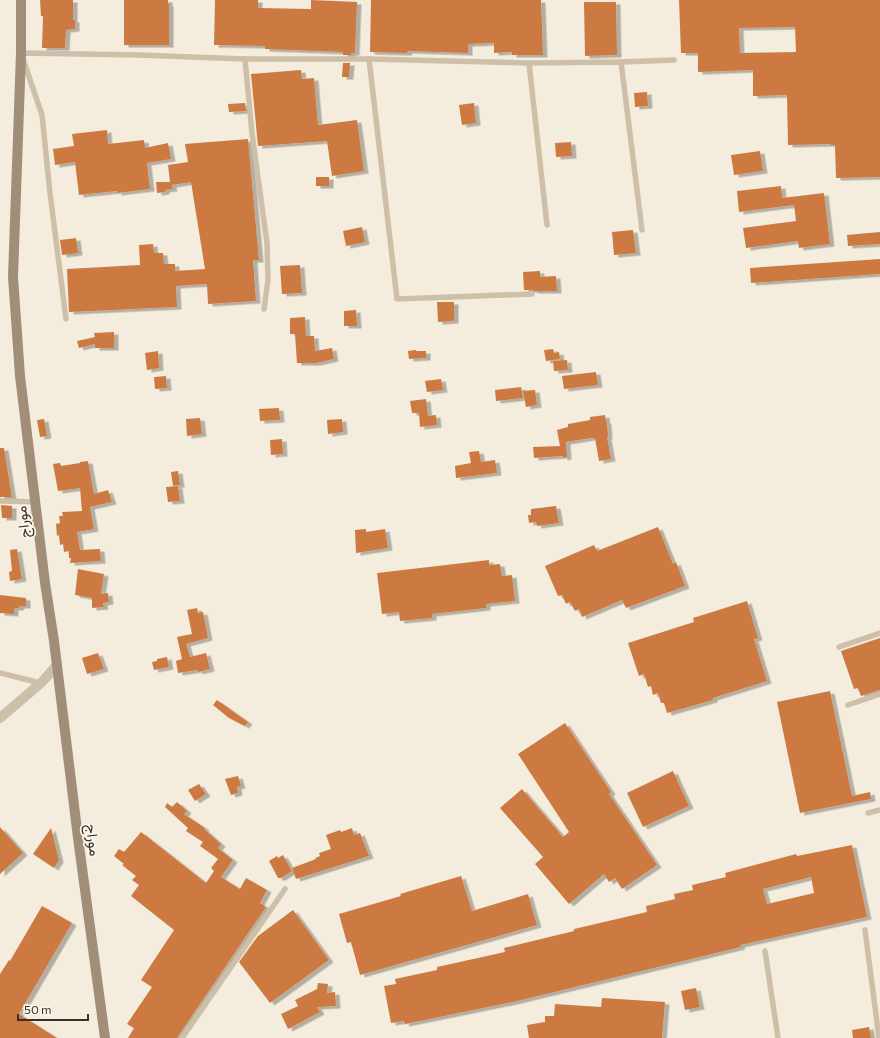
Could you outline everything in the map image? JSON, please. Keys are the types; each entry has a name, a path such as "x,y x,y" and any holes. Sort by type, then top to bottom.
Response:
{"main road":[{"name":"موراج","path":"21,0 21,54 13,277 20,376 45,583 105,1038"}],"street":[{"path":"0,718 40,684 57,665"}],"lane":[{"path":"66,319 42,115 21,54 139,54 245,59 369,59 529,63 674,60"},
{"path":"245,59 252,133 267,243 268,280 264,309"},
{"path":"369,59 397,299 532,294"},
{"path":"621,62 642,230"},
{"path":"529,63 547,225"},
{"path":"0,501 36,502"},
{"path":"839,647 880,633"},
{"path":"0,673 40,684"},
{"path":"848,705 880,694"},
{"path":"868,813 880,810"},
{"path":"182,1038 285,889"},
{"path":"866,930 879,1038"},
{"path":"765,951 778,1038"}],"building":[{"path":"40,0 73,0 73,20 75,20 75,29 66,30 65,48 42,48 43,16 41,16"},
{"path":"124,0 168,0 169,45 124,45"},
{"path":"215,0 258,0 258,8 311,9 311,0 357,2 355,53 351,53 351,55 343,55 343,52 265,49 265,46 214,45"},
{"path":"371,0 541,0 543,55 512,55 512,52 494,53 494,43 468,44 468,53 408,51 407,53 370,52"},
{"path":"679,0 880,0 880,177 836,178 835,145 788,145 787,95 753,96 753,70 698,72 698,53 681,53","holes":["795,27 796,52 740,53 739,28"]},
{"path":"584,2 616,2 617,55 585,56"},
{"path":"343,63 350,63 349,77 342,77"},
{"path":"301,70 302,79 314,78 318,125 357,120 364,171 332,176 327,141 258,146 251,74"},
{"path":"647,92 648,106 635,107 634,93"},
{"path":"245,103 246,111 229,112 228,104"},
{"path":"474,103 476,123 462,125 459,105"},
{"path":"107,130 108,144 144,140 145,148 168,143 171,159 147,163 150,189 117,193 117,191 79,195 75,162 55,165 53,149 74,146 72,134"},
{"path":"248,139 259,260 253,260 256,301 208,304 207,284 176,286 177,307 69,312 67,269 140,265 139,245 153,244 154,253 163,253 164,264 175,264 175,271 205,269 191,182 172,185 173,189 157,193 156,182 170,182 168,165 188,162 185,144"},
{"path":"571,142 572,156 556,157 555,143"},
{"path":"760,151 763,171 734,175 731,155"},
{"path":"316,177 329,177 329,186 316,186"},
{"path":"781,186 782,198 824,193 830,244 799,248 798,241 746,248 743,228 796,221 794,205 739,212 737,191"},
{"path":"362,227 365,242 346,246 343,231"},
{"path":"633,230 636,253 614,255 612,232"},
{"path":"880,232 880,244 848,246 847,235"},
{"path":"76,238 78,253 62,255 60,240"},
{"path":"880,259 880,274 751,283 750,268"},
{"path":"300,265 302,293 282,294 280,266"},
{"path":"540,271 540,277 556,276 557,291 524,290 523,272"},
{"path":"437,302 454,302 454,321 438,322"},
{"path":"356,310 357,326 344,326 344,311"},
{"path":"305,317 306,336 314,336 315,351 332,348 334,359 316,363 297,363 295,334 290,334 290,318"},
{"path":"114,332 114,348 95,348 95,344 79,348 77,341 95,337 94,333"},
{"path":"553,349 554,353 559,352 560,359 546,361 544,350"},
{"path":"158,351 159,368 147,370 145,353"},
{"path":"408,351 426,351 426,358 409,359"},
{"path":"567,360 568,370 554,371 553,361"},
{"path":"596,372 598,385 564,389 562,376"},
{"path":"166,376 167,388 155,389 154,377"},
{"path":"441,379 443,390 427,392 425,381"},
{"path":"521,387 523,398 496,401 495,390"},
{"path":"535,390 537,405 526,407 523,391"},
{"path":"426,399 428,416 436,415 437,425 420,427 419,413 412,413 410,401"},
{"path":"279,408 280,420 260,421 259,409"},
{"path":"605,415 611,459 599,461 595,438 566,442 567,457 534,458 533,447 560,446 557,430 568,427 568,424 590,420 590,417"},
{"path":"200,418 202,434 187,436 186,419"},
{"path":"44,419 47,436 40,437 37,420"},
{"path":"342,419 343,432 328,434 327,420"},
{"path":"282,439 283,454 271,455 270,440"},
{"path":"0,448 4,448 12,497 0,497"},
{"path":"479,451 481,462 495,460 497,473 456,478 455,466 471,463 469,452"},
{"path":"88,461 94,494 108,490 112,502 90,507 94,529 77,532 80,550 100,549 101,561 70,563 71,558 69,558 69,551 64,552 63,544 60,545 59,535 57,536 56,524 60,523 59,516 63,516 62,512 82,511 80,488 58,491 53,464 60,463 61,466"},
{"path":"178,471 180,485 173,486 171,472"},
{"path":"178,486 180,501 168,502 166,487"},
{"path":"1,505 12,506 12,518 2,518"},
{"path":"556,506 559,523 537,526 536,522 529,523 528,515 531,515 531,509"},
{"path":"658,527 673,564 676,562 685,586 626,608 622,600 582,617 579,609 575,611 570,602 566,604 562,595 558,596 545,566 594,545 597,551"},
{"path":"366,529 366,532 385,529 388,548 356,553 355,530"},
{"path":"17,549 22,579 10,581 9,572 12,571 10,550"},
{"path":"489,560 489,565 500,564 502,576 512,575 515,601 486,604 486,608 432,614 432,618 400,621 399,612 382,614 377,573"},
{"path":"78,569 104,574 101,594 108,593 109,602 103,603 104,607 92,608 92,598 75,595"},
{"path":"0,595 26,598 26,606 14,608 14,614 0,613"},
{"path":"747,601 758,638 754,639 767,681 713,698 713,700 667,713 664,703 661,703 658,693 653,695 651,686 648,687 644,674 639,676 628,643 694,622 693,618"},
{"path":"197,608 198,613 203,612 208,638 186,644 190,657 206,653 210,669 198,672 198,670 178,673 176,661 182,659 177,637 192,634 187,610"},
{"path":"880,638 880,690 861,696 858,688 854,689 841,651"},
{"path":"98,653 104,669 87,674 82,658"},
{"path":"167,657 169,667 154,670 152,662 157,661 157,659"},
{"path":"830,691 852,796 870,792 871,799 800,813 777,702"},
{"path":"217,700 248,722 245,726 229,718 213,705"},
{"path":"565,723 611,792 609,794 657,865 622,889 615,878 609,882 604,874 569,904 535,864 543,857 500,808 522,789 563,837 569,832 518,754"},
{"path":"673,771 689,806 643,827 627,793"},
{"path":"238,776 241,786 237,787 238,793 231,795 225,779"},
{"path":"199,784 206,794 195,801 188,790"},
{"path":"177,802 187,811 184,814 205,828 204,829 221,844 218,848 233,860 221,877 240,889 246,878 267,890 260,903 266,907 177,1038 128,1038 134,1028 127,1024 152,987 141,980 174,930 131,896 139,885 132,880 136,876 122,865 124,864 114,856 119,849 124,852 141,832 206,883 214,871 211,868 218,859 200,846 203,842 186,831 188,828 165,807 167,803 172,807"},
{"path":"0,827 23,853 0,874"},
{"path":"51,828 59,860 54,868 33,854"},
{"path":"352,828 354,835 360,833 369,856 296,879 292,868 316,859 315,858 320,856 319,853 331,849 326,835"},
{"path":"852,845 867,917 740,945 741,947 513,1002 405,1024 404,1021 391,1023 384,986 396,984 395,979 437,970 437,967 505,952 504,948 574,931 574,929 647,912 646,906 675,899 674,894 693,890 692,885 726,877 725,873 796,854 797,856","holes":["811,877 814,893 767,904 763,889"]},
{"path":"283,855 292,871 281,878 278,878 269,861 277,856 278,858"},
{"path":"461,876 472,911 528,894 537,925 360,975 351,942 347,943 339,914 401,896 400,894"},
{"path":"42,906 72,923 19,1014 57,1038 0,1038 0,974 9,960 10,961"},
{"path":"293,910 329,960 270,1003 239,962 258,936"},
{"path":"318,983 328,984 327,993 335,992 336,1006 317,1007 320,1012 288,1029 281,1014 298,1006 295,1000 317,989"},
{"path":"696,988 700,1007 685,1010 681,991"},
{"path":"602,998 665,1002 662,1038 529,1038 527,1025 545,1022 545,1016 554,1016 555,1004 601,1007"},
{"path":"869,1027 871,1038 853,1038 852,1030"}]}
